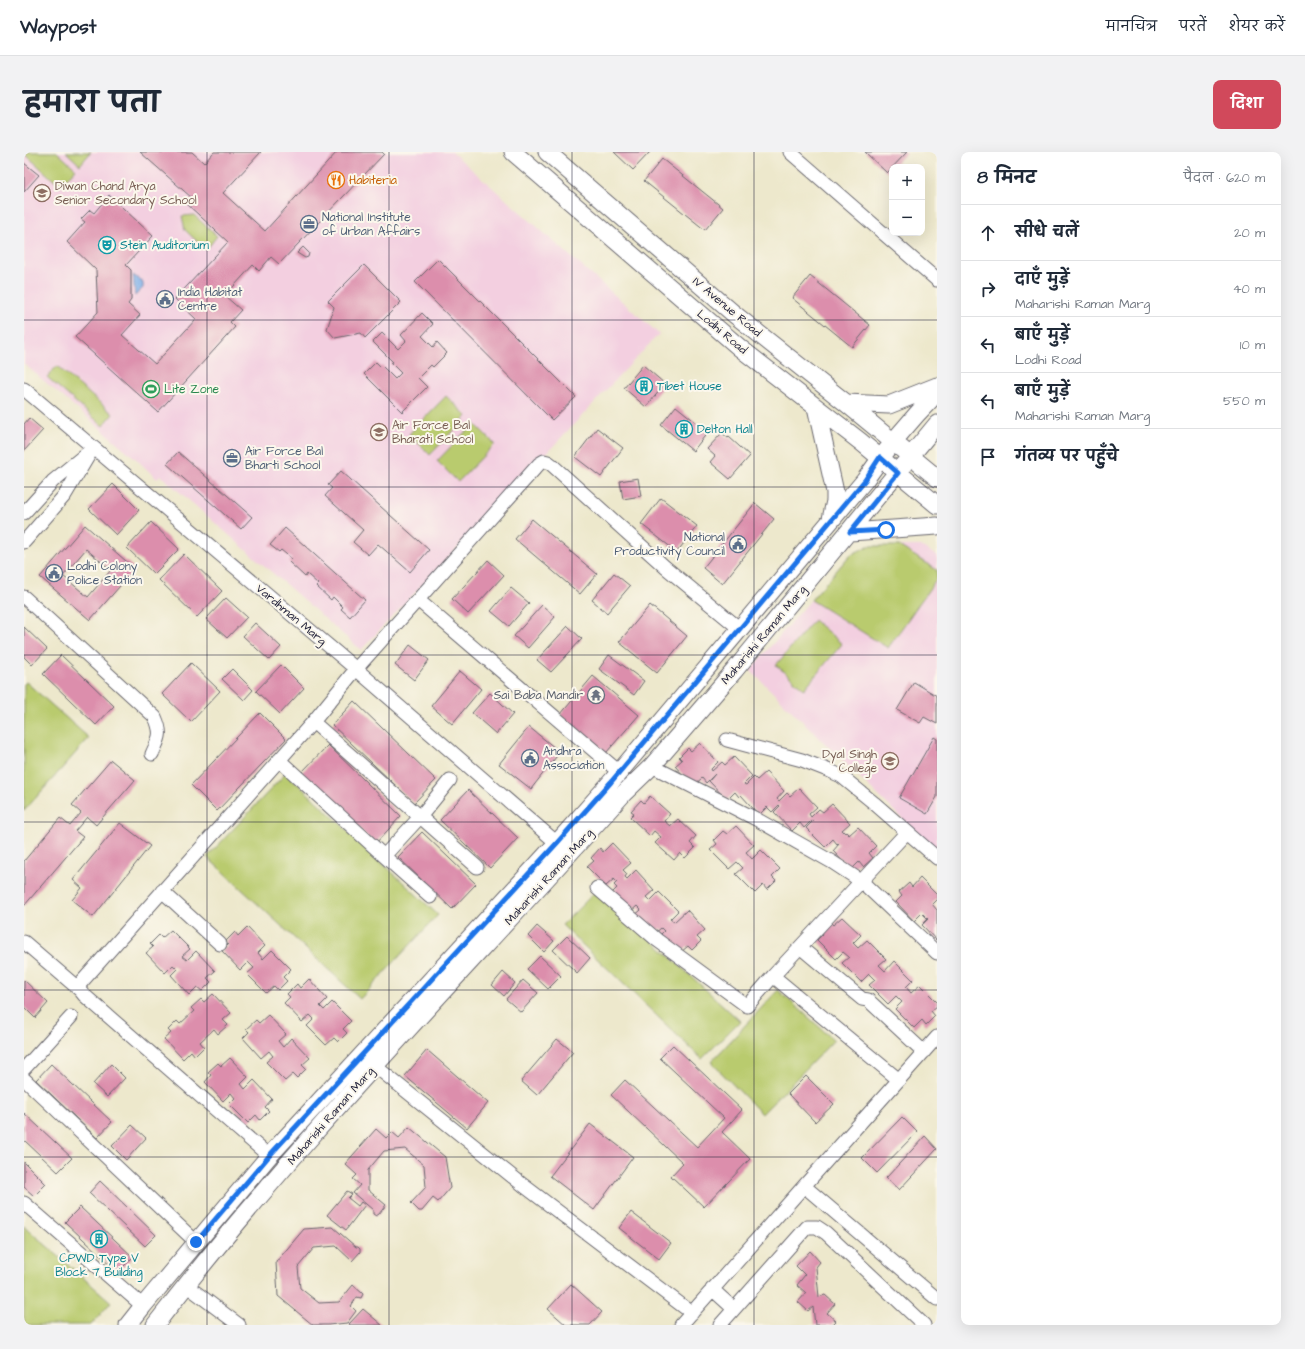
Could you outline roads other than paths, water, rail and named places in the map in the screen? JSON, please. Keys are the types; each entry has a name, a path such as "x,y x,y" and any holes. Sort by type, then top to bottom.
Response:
{"main road":[{"name":"Lodhi Road","path":"513,152 740,348 880,457 937,505"},
{"name":"IV Avenue Road","path":"547,152 734,314 911,456"},
{"path":"846,403 889,405 937,386"},
{"name":"Maharishi Raman Marg","path":"128,1325 142,1306 269,1156 557,843 619,772 865,480 880,457 911,419 937,393"},
{"path":"816,407 835,492 835,501 831,519"},
{"name":"Maharishi Raman Marg","path":"155,1325 186,1285 286,1166 623,794 652,766 734,671 850,532 937,424"},
{"path":"911,456 937,478"},
{"path":"850,532 937,526"}],"street":[{"path":"790,152 937,280"},
{"name":"Vardhman Marg","path":"24,389 356,669 557,843"},
{"path":"24,513 53,481 93,448"},
{"path":"24,542 65,495 93,448"},
{"path":"80,990 79,985 81,982 313,722 356,669 539,464 544,461 552,465 665,567 740,629"},
{"path":"24,597 155,717 159,726 160,736 152,754"},
{"path":"418,600 619,772"},
{"path":"313,722 477,867"},
{"path":"727,740 802,760 836,773 849,781 937,858"},
{"path":"279,760 430,897"},
{"path":"652,766 763,823 832,862 861,881 937,953"},
{"path":"384,856 420,817 450,780"},
{"path":"597,888 657,940 747,1006 907,832"},
{"path":"162,891 220,944"},
{"path":"24,942 269,1156"},
{"path":"800,947 862,999 868,1000 924,1052"},
{"path":"773,976 899,1080"},
{"path":"24,1069 71,1017"},
{"path":"682,1325 712,1289 937,1037"},
{"path":"375,1066 523,1185 692,1313"},
{"path":"24,1079 196,1242"},
{"path":"804,1186 937,1299"},
{"path":"24,1203 142,1306"},
{"path":"720,1325 807,1227 818,1227 924,1325"},
{"path":"186,1285 239,1325"},
{"path":"712,1289 734,1308"}],"water":[{"path":"133,275 143,282 143,288 135,296"}],"place":[{"name":"Habiteria","path":"336,180"},
{"name":"Diwan Chand Arya Senior Secondary School","path":"42,193"},
{"name":"National Institute of Urban Affairs","path":"309,224"},
{"name":"Stein Auditorium","path":"107,245"},
{"name":"India Habitat Centre","path":"165,299"},
{"name":"Tibet House","path":"644,386"},
{"name":"Lite Zone","path":"151,389"},
{"name":"Delton Hall","path":"684,429"},
{"name":"Air Force Bal Bharati School","path":"379,432"},
{"name":"Air Force Bal Bharti School","path":"232,458"},
{"name":"National Productivity Council","path":"738,544"},
{"name":"Lodhi Colony Police Station","path":"54,573"},
{"name":"Sai Baba Mandir","path":"596,695"},
{"name":"Andhra Association","path":"530,758"},
{"name":"Dyal Singh College","path":"890,761"},
{"name":"CPWD Type V Block 7 Building","path":"99,1239"}]}
